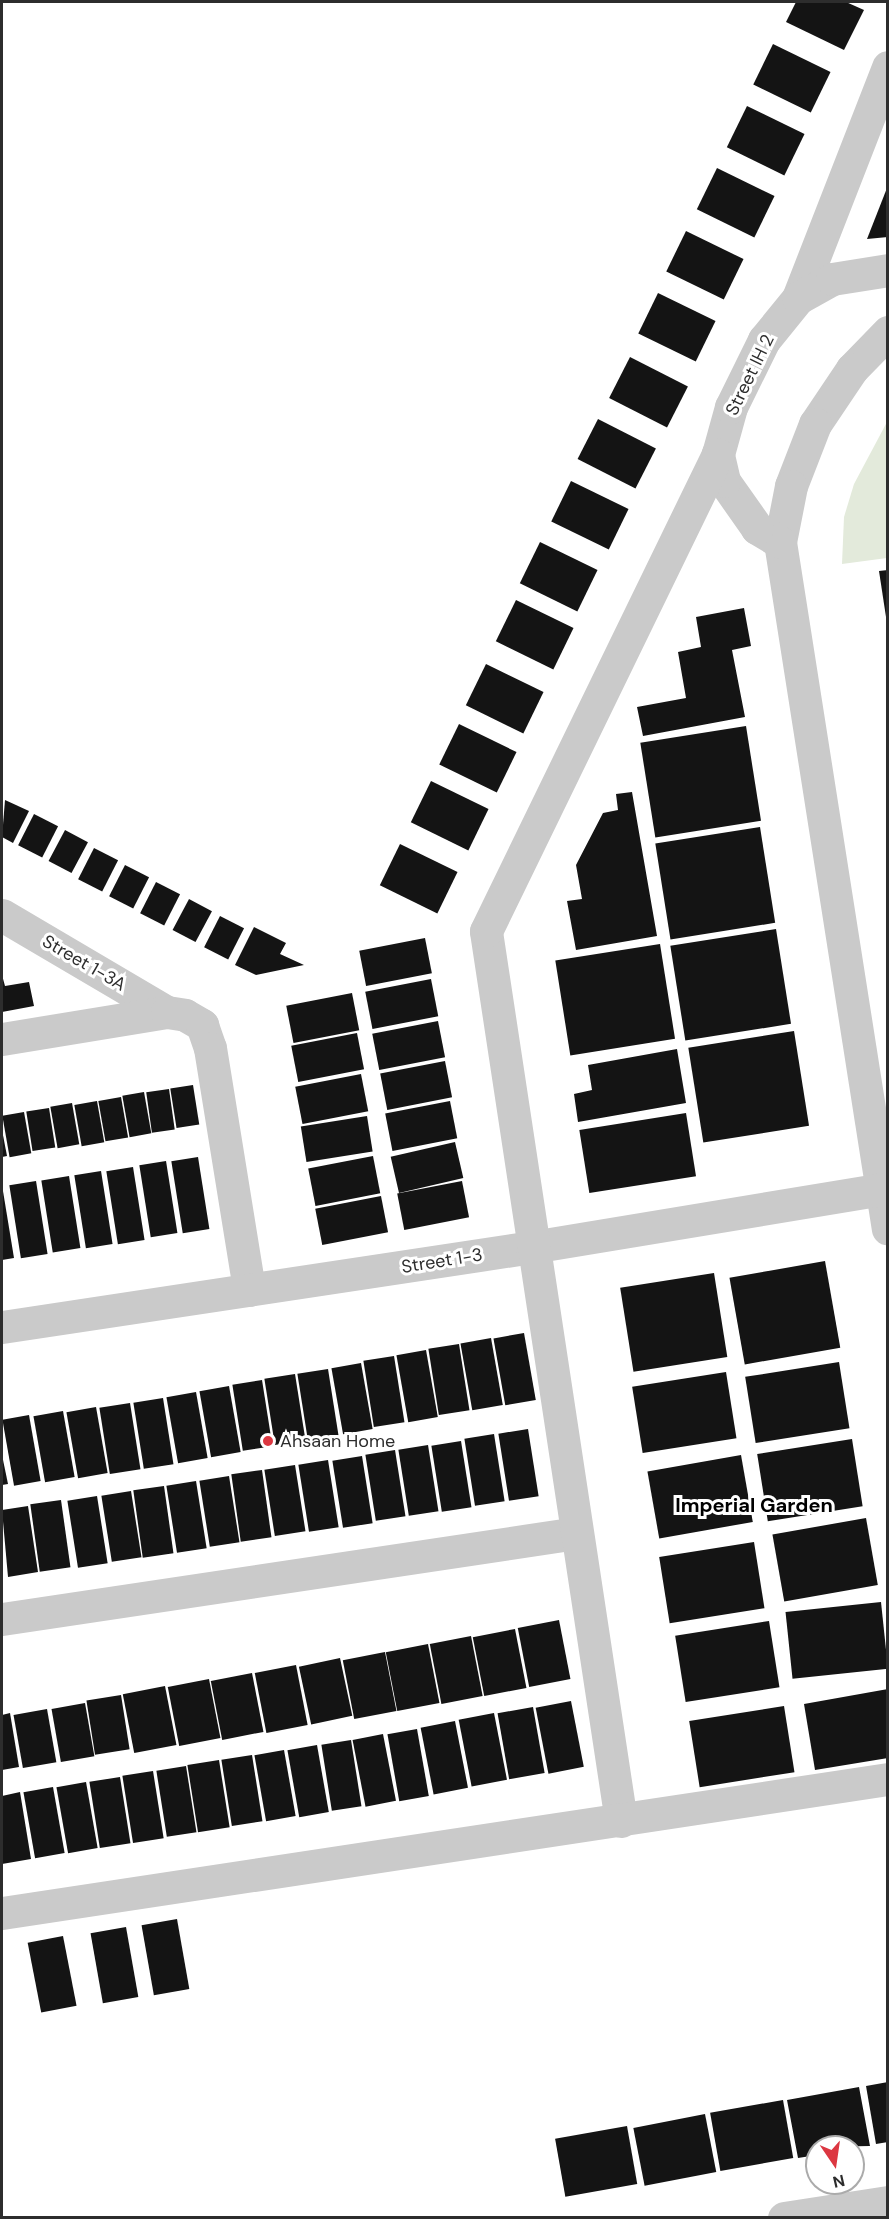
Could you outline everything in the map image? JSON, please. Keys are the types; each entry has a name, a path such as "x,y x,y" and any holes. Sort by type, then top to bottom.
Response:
{"street":[{"path":"798,298 888,67"},
{"name":"Street IH 2","path":"780,542 757,528 738,506 724,481 718,454 731,407 764,340 798,298 832,279 888,270"},
{"path":"888,332 852,369 815,424 791,486 780,542 888,1229"},
{"path":"621,1821 532,1247 486,931 718,454"},
{"name":"Street 1-3A","path":"2,915 167,1012"},
{"path":"2,1039 167,1012 185,1015 202,1025 210,1048 249,1290"},
{"name":"Street 1-3","path":"2,1327 532,1247 881,1190"},
{"path":"2,1619 577,1533"},
{"path":"2,1913 888,1779"},
{"path":"784,2217 888,2202"}],"green space":[{"path":"887,422 887,558 842,564 844,517 854,484"}],"building":[{"path":"796,2 846,2 864,10 844,50 786,22"},
{"path":"773,44 831,72 811,113 753,84"},
{"path":"747,106 805,134 784,175 727,147"},
{"path":"717,168 775,196 754,237 697,209"},
{"path":"887,188 888,237 867,239"},
{"path":"686,231 744,259 724,300 666,271"},
{"path":"658,293 716,321 696,362 638,333"},
{"path":"630,357 688,387 667,427 609,398"},
{"path":"598,419 656,449 635,489 578,459"},
{"path":"571,481 629,509 609,550 551,521"},
{"path":"540,542 598,570 577,611 520,583"},
{"path":"888,570 888,617 886,617 879,571"},
{"path":"516,600 574,628 553,669 496,641"},
{"path":"744,608 751,646 732,650 745,717 643,736 637,707 686,698 678,652 701,647 696,617"},
{"path":"486,664 544,692 523,733 466,705"},
{"path":"459,724 517,752 497,793 439,764"},
{"path":"746,726 761,821 655,838 640,743"},
{"path":"431,781 489,809 468,850 411,822"},
{"path":"632,792 657,936 576,950 567,901 582,899 576,865 603,813 618,810 616,794"},
{"path":"5,800 29,811 13,843 2,837"},
{"path":"34,814 58,826 42,857 18,845"},
{"path":"760,827 775,923 670,939 655,844"},
{"path":"65,830 88,842 72,873 49,861"},
{"path":"400,844 458,872 437,913 380,885"},
{"path":"94,848 118,860 102,891 78,879"},
{"path":"125,865 149,877 133,908 109,896"},
{"path":"156,882 180,894 164,925 140,913"},
{"path":"189,899 212,911 196,942 173,930"},
{"path":"220,916 244,928 228,959 204,947"},
{"path":"254,927 286,943 280,954 304,965 256,975 235,965"},
{"path":"776,929 791,1024 685,1041 670,946"},
{"path":"425,938 432,973 366,986 359,951"},
{"path":"660,944 675,1039 570,1055 555,961"},
{"path":"2,975 5,986 29,982 34,1006 2,1012"},
{"path":"431,979 438,1016 372,1029 365,992"},
{"path":"352,993 359,1030 293,1043 286,1006"},
{"path":"438,1021 445,1057 379,1070 372,1034"},
{"path":"794,1031 809,1126 703,1143 688,1048"},
{"path":"357,1033 364,1069 298,1082 291,1046"},
{"path":"677,1049 686,1103 578,1122 574,1094 592,1090 588,1065"},
{"path":"445,1061 452,1097 387,1110 380,1074"},
{"path":"361,1074 368,1111 302,1124 295,1087"},
{"path":"193,1085 199,1125 177,1128 170,1089"},
{"path":"169,1089 175,1130 152,1133 146,1092"},
{"path":"144,1092 151,1133 130,1137 122,1096"},
{"path":"121,1097 128,1137 105,1141 98,1101"},
{"path":"97,1101 104,1142 82,1146 74,1105"},
{"path":"450,1101 457,1138 392,1151 385,1114"},
{"path":"72,1103 79,1144 58,1148 50,1107"},
{"path":"49,1108 55,1148 33,1151 26,1112"},
{"path":"24,1112 31,1153 10,1157 2,1116"},
{"path":"686,1113 696,1176 589,1193 579,1130"},
{"path":"367,1116 373,1152 306,1162 301,1126"},
{"path":"2,1130 7,1156 2,1157"},
{"path":"455,1142 463,1178 399,1193 391,1157"},
{"path":"373,1156 380,1193 315,1206 308,1169"},
{"path":"198,1157 209,1229 183,1233 171,1161"},
{"path":"166,1161 177,1233 151,1237 139,1165"},
{"path":"133,1167 145,1240 118,1244 106,1171"},
{"path":"101,1171 113,1244 86,1248 74,1175"},
{"path":"69,1176 80,1248 53,1252 41,1180"},
{"path":"36,1181 48,1254 21,1258 9,1185"},
{"path":"462,1181 469,1217 404,1230 397,1194"},
{"path":"2,1185 14,1258 2,1260"},
{"path":"381,1196 388,1232 322,1245 315,1209"},
{"path":"825,1261 840,1348 745,1365 729,1278"},
{"path":"714,1273 727,1357 633,1372 620,1288"},
{"path":"524,1333 536,1400 505,1405 493,1338"},
{"path":"491,1338 503,1405 472,1410 460,1343"},
{"path":"459,1344 469,1410 439,1415 428,1349"},
{"path":"426,1350 438,1417 408,1422 396,1355"},
{"path":"394,1356 404,1422 374,1427 363,1361"},
{"path":"839,1362 849,1428 756,1443 745,1377"},
{"path":"361,1363 373,1429 343,1434 331,1368"},
{"path":"328,1369 338,1435 308,1440 297,1374"},
{"path":"726,1372 736,1438 643,1453 632,1387"},
{"path":"295,1374 305,1440 275,1445 264,1379"},
{"path":"262,1380 272,1446 243,1451 232,1385"},
{"path":"229,1386 241,1452 211,1457 199,1391"},
{"path":"196,1392 208,1458 178,1463 166,1397"},
{"path":"163,1398 173,1464 144,1469 133,1403"},
{"path":"130,1403 140,1469 110,1474 99,1408"},
{"path":"96,1407 108,1473 78,1478 66,1412"},
{"path":"63,1411 75,1477 45,1482 33,1416"},
{"path":"29,1415 41,1481 14,1486 2,1420"},
{"path":"528,1429 539,1496 509,1501 498,1434"},
{"path":"494,1434 505,1501 475,1506 464,1439"},
{"path":"852,1439 863,1506 768,1521 757,1454"},
{"path":"461,1441 471,1507 442,1512 431,1446"},
{"path":"428,1445 438,1511 409,1516 398,1450"},
{"path":"395,1450 405,1516 376,1521 365,1455"},
{"path":"2,1455 8,1484 2,1485"},
{"path":"741,1455 753,1522 659,1538 647,1471"},
{"path":"362,1456 373,1523 343,1528 332,1461"},
{"path":"328,1460 339,1527 309,1532 298,1465"},
{"path":"295,1465 305,1531 275,1536 264,1470"},
{"path":"262,1470 271,1537 241,1542 231,1474"},
{"path":"229,1476 239,1542 210,1547 199,1481"},
{"path":"196,1481 207,1548 177,1553 166,1486"},
{"path":"164,1486 173,1553 143,1558 133,1490"},
{"path":"131,1491 141,1557 112,1562 101,1496"},
{"path":"97,1496 108,1563 78,1568 67,1501"},
{"path":"61,1500 70,1567 40,1572 30,1504"},
{"path":"28,1506 38,1572 8,1577 2,1510"},
{"path":"866,1518 878,1585 784,1601 772,1534"},
{"path":"754,1542 764,1608 670,1623 659,1557"},
{"path":"881,1602 888,1669 793,1679 786,1612"},
{"path":"559,1620 570,1679 529,1687 518,1628"},
{"path":"769,1621 779,1687 686,1702 675,1636"},
{"path":"515,1629 526,1688 484,1696 473,1637"},
{"path":"471,1636 483,1696 441,1704 430,1644"},
{"path":"428,1644 439,1703 397,1711 386,1652"},
{"path":"385,1652 396,1711 354,1719 343,1660"},
{"path":"340,1658 352,1716 311,1724 299,1667"},
{"path":"296,1665 308,1725 266,1733 255,1673"},
{"path":"252,1673 263,1732 222,1740 211,1681"},
{"path":"209,1679 220,1738 179,1746 168,1687"},
{"path":"165,1686 176,1745 134,1753 123,1694"},
{"path":"888,1689 888,1758 815,1770 804,1704"},
{"path":"121,1695 130,1749 95,1755 86,1700"},
{"path":"571,1701 584,1767 548,1774 536,1708"},
{"path":"85,1703 94,1756 61,1762 52,1709"},
{"path":"784,1706 794,1772 700,1787 689,1721"},
{"path":"533,1707 545,1773 509,1779 498,1713"},
{"path":"47,1709 56,1762 23,1768 14,1715"},
{"path":"10,1713 19,1767 2,1770 2,1715"},
{"path":"494,1713 507,1780 472,1787 459,1720"},
{"path":"455,1721 468,1788 434,1794 421,1728"},
{"path":"417,1729 429,1796 399,1801 387,1734"},
{"path":"383,1734 396,1801 366,1807 353,1740"},
{"path":"351,1740 361,1806 332,1811 321,1745"},
{"path":"317,1745 329,1812 299,1817 287,1750"},
{"path":"284,1750 296,1816 266,1821 254,1755"},
{"path":"252,1755 262,1821 232,1826 221,1760"},
{"path":"219,1760 230,1827 198,1832 187,1765"},
{"path":"186,1766 196,1832 167,1837 156,1771"},
{"path":"153,1771 164,1838 133,1843 122,1776"},
{"path":"120,1777 130,1843 100,1848 89,1782"},
{"path":"86,1782 98,1848 68,1853 56,1787"},
{"path":"53,1787 65,1853 35,1858 23,1792"},
{"path":"20,1792 31,1859 2,1864 2,1796"},
{"path":"177,1919 189,1989 154,1995 142,1925"},
{"path":"126,1927 138,1997 103,2003 91,1933"},
{"path":"63,1936 77,2006 41,2013 28,1943"},
{"path":"888,2082 888,2142 876,2144 866,2086"},
{"path":"859,2087 870,2146 865,2146 865,2135 805,2135 805,2157 798,2158 787,2100"},
{"path":"783,2100 793,2158 720,2171 710,2113"},
{"path":"705,2114 716,2172 645,2186 633,2128"},
{"path":"627,2126 637,2184 565,2197 555,2139"}],"place":[{"name":"Ahsaan Home","path":"268,1441"}],"district":[{"name":"Imperial Garden","path":"754,1505"}]}
